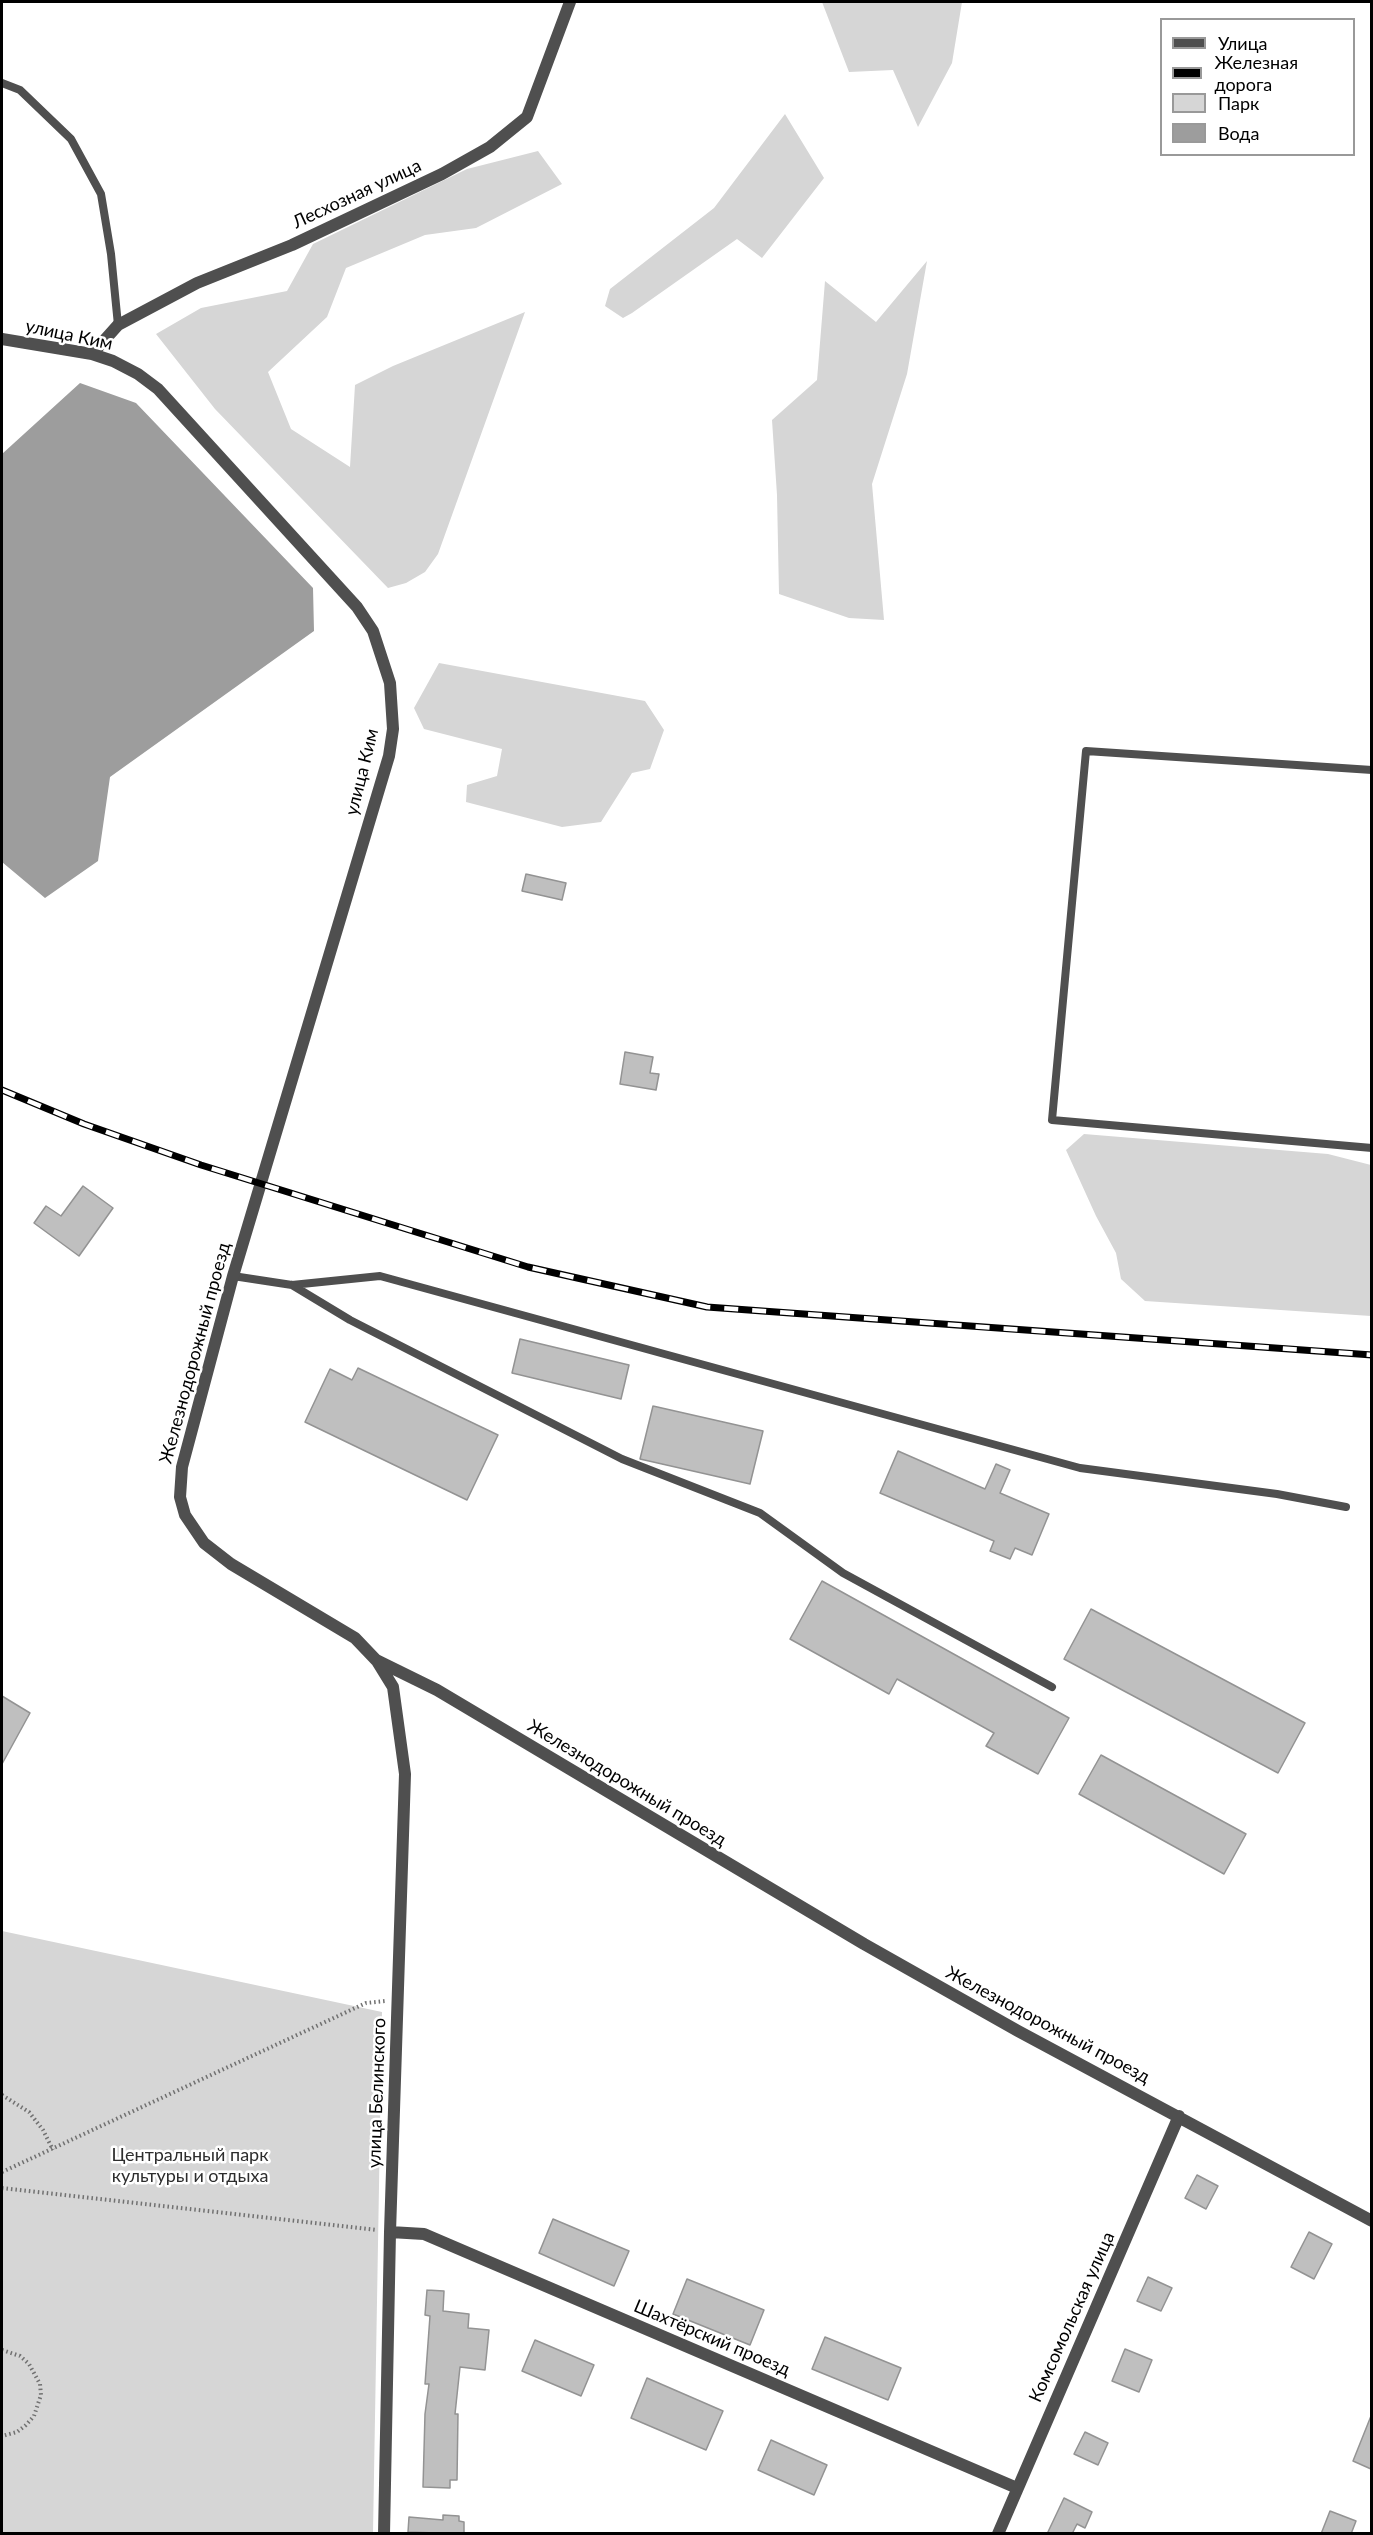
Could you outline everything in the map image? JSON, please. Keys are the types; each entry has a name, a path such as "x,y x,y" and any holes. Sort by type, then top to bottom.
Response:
{"street":[{"name":"Лесхозная улица","path":"92,354 118,325 197,283 292,245 420,184 490,147 527,117 570,2"},
{"name":"улица Ким","path":"2,339 92,354 113,361 138,374 158,389 357,607 373,631 390,683 393,729 389,756 260,1185"},
{"name":"Железнодорожный проезд","path":"260,1185 232,1276 182,1467 180,1497 185,1515 204,1543 231,1564 355,1638 376,1660 437,1690 874,1950 1018,2031 1371,2221"},
{"name":"улица Белинского","path":"376,1660 393,1687 405,1774 390,2232 384,2534"},
{"name":"Комсомольская улица","path":"998,2534 1179,2116"},
{"name":"Шахтёрский проезд","path":"390,2232 424,2234 1017,2488"}],"lane":[{"path":"2,83 20,90 71,138 100,194 111,254 118,325"},
{"path":"1371,770 1086,751 1052,1120 1371,1148"},
{"path":"232,1276 292,1285 380,1276 1080,1468 1277,1494 1346,1506"},
{"path":"292,1285 350,1320 622,1459 760,1513 843,1573 1052,1687"}],"path":[{"path":"2,2172 366,2003 398,2002"},
{"path":"2,2095 29,2112 43,2130 53,2150"},
{"path":"2,2187 390,2232"},
{"path":"2,2350 20,2356 29,2364 40,2384 41,2395 34,2416 26,2425 17,2432 2,2436"}],"green space":[{"path":"822,2 962,2 952,63 918,127 893,70 849,72"},
{"path":"785,114 824,178 762,258 737,239 623,318 605,306 610,289 714,208"},
{"path":"538,151 562,184 476,228 425,235 346,268 327,317 268,372 291,429 350,467 355,385 393,366 525,312 438,554 425,572 406,583 388,588 215,409 156,334 201,308 287,291 313,244 467,169"},
{"path":"927,261 907,374 872,484 884,620 849,618 779,594 777,495 772,420 817,380 825,281 876,322"},
{"path":"439,663 645,701 664,730 650,769 632,773 601,822 562,827 466,802 467,785 497,776 502,749 424,729 414,708"},
{"path":"1084,1134 1328,1154 1371,1165 1371,1316 1145,1301 1121,1279 1116,1253 1096,1216 1066,1150"},
{"name":"Центральный парк культуры и отдыха","path":"2,1931 382,2012 373,2533 2,2533"}],"water":[{"path":"80,383 136,403 313,588 314,631 110,777 98,861 45,898 2,862 2,454"}],"building":[{"path":"526,874 566,883 562,900 522,891"},
{"path":"625,1052 653,1057 650,1073 659,1074 656,1090 620,1084"},
{"path":"83,1186 113,1208 79,1256 34,1223 46,1206 61,1216"},
{"path":"520,1339 629,1365 621,1399 512,1373"},
{"path":"358,1368 498,1435 467,1500 305,1422 330,1369 352,1380"},
{"path":"653,1406 763,1431 750,1484 640,1459"},
{"path":"898,1451 985,1489 996,1464 1010,1470 1000,1493 1049,1514 1032,1555 1015,1548 1010,1559 990,1551 994,1541 880,1493"},
{"path":"822,1581 1069,1718 1038,1774 986,1746 994,1733 897,1679 889,1694 790,1639"},
{"path":"1091,1609 1305,1723 1278,1773 1064,1659"},
{"path":"2,1696 30,1713 2,1764"},
{"path":"1101,1755 1246,1834 1224,1874 1079,1794"},
{"path":"1197,2175 1218,2186 1206,2209 1185,2198"},
{"path":"553,2219 629,2251 614,2286 539,2253"},
{"path":"1309,2232 1332,2244 1314,2279 1291,2267"},
{"path":"1148,2277 1172,2288 1161,2311 1137,2301"},
{"path":"687,2279 764,2310 750,2345 673,2314"},
{"path":"427,2290 444,2291 443,2311 469,2314 468,2328 489,2330 485,2370 460,2367 455,2414 458,2414 457,2480 450,2480 450,2488 423,2487 425,2414 429,2384 425,2384 430,2316 425,2315"},
{"path":"825,2337 901,2368 888,2400 812,2369"},
{"path":"535,2340 594,2365 581,2396 522,2371"},
{"path":"1125,2349 1152,2360 1139,2392 1112,2381"},
{"path":"647,2378 723,2411 706,2450 631,2418"},
{"path":"1371,2416 1371,2469 1353,2461"},
{"path":"1085,2432 1108,2443 1098,2465 1074,2454"},
{"path":"771,2440 827,2465 814,2495 758,2470"},
{"path":"1064,2498 1092,2512 1085,2528 1077,2524 1072,2534 1047,2534"},
{"path":"1330,2511 1356,2521 1351,2534 1321,2534"},
{"path":"443,2515 459,2516 459,2521 464,2522 464,2534 408,2532 409,2517 443,2520"}],"railway":[{"path":"2,1090 84,1124 201,1165 528,1267 707,1307 1372,1355"}]}
